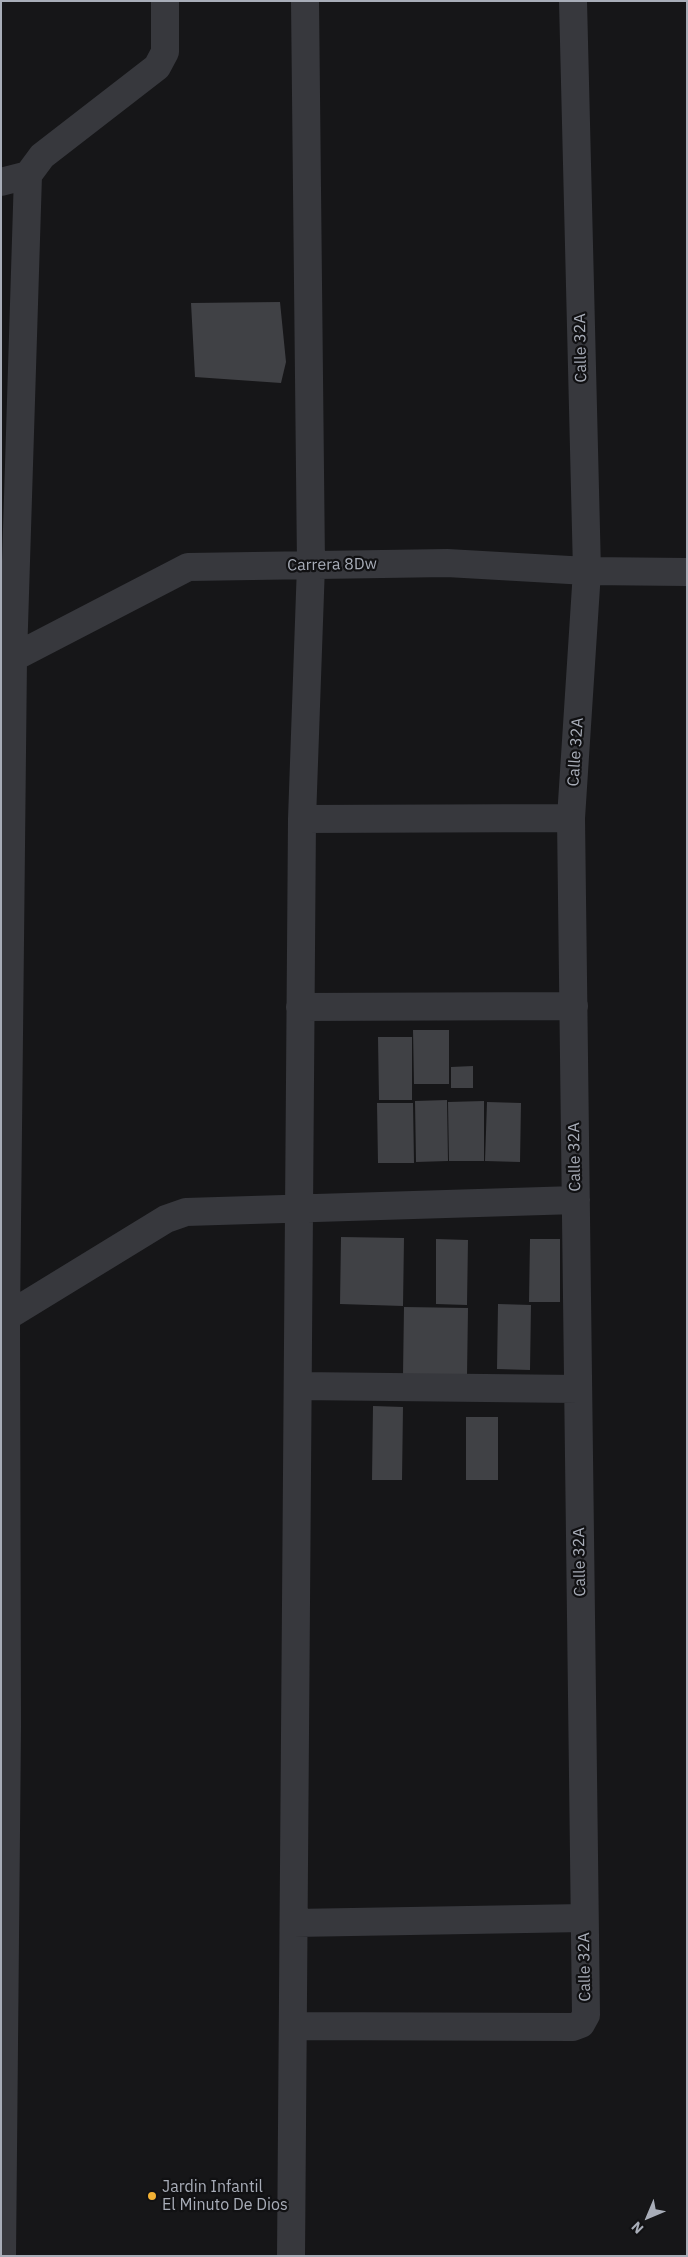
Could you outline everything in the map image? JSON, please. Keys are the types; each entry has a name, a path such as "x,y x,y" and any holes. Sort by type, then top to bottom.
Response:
{"street":[{"path":"2,2256 8,1726 6,1317 7,661 28,175 42,156 157,67 165,52 165,1"},
{"path":"291,2256 302,818 311,565 305,1"},
{"name":"Calle 32A","path":"293,2026 573,2027 581,2024 586,2014 571,818 587,571 573,1"},
{"path":"1,182 28,175"},
{"name":"Carrera 8Dw","path":"7,661 188,567 446,563 587,571 687,572"},
{"path":"302,818 571,818"},
{"path":"300,1008 574,1006"},
{"path":"6,1317 166,1219 186,1212 576,1200"},
{"path":"298,1386 578,1389"},
{"path":"294,1923 584,1918"}],"building":[{"path":"280,302 286,362 281,383 195,377 191,303"},
{"path":"413,1030 449,1030 449,1084 414,1084"},
{"path":"378,1037 412,1037 412,1100 379,1100"},
{"path":"473,1066 473,1088 451,1088 451,1067"},
{"path":"447,1100 448,1161 416,1162 415,1101"},
{"path":"484,1101 484,1161 449,1161 448,1102"},
{"path":"487,1102 521,1103 520,1162 485,1161"},
{"path":"377,1103 413,1103 414,1163 378,1163"},
{"path":"341,1237 404,1238 403,1306 340,1304"},
{"path":"436,1239 468,1240 467,1305 436,1304"},
{"path":"530,1239 560,1239 560,1302 529,1302"},
{"path":"498,1304 531,1305 530,1370 497,1369"},
{"path":"404,1307 468,1308 467,1376 403,1375"},
{"path":"373,1406 403,1407 402,1480 372,1480"},
{"path":"466,1417 498,1417 498,1480 466,1480"}],"place":[{"name":"Jardin Infantil El Minuto De Dios","path":"152,2196"}]}
